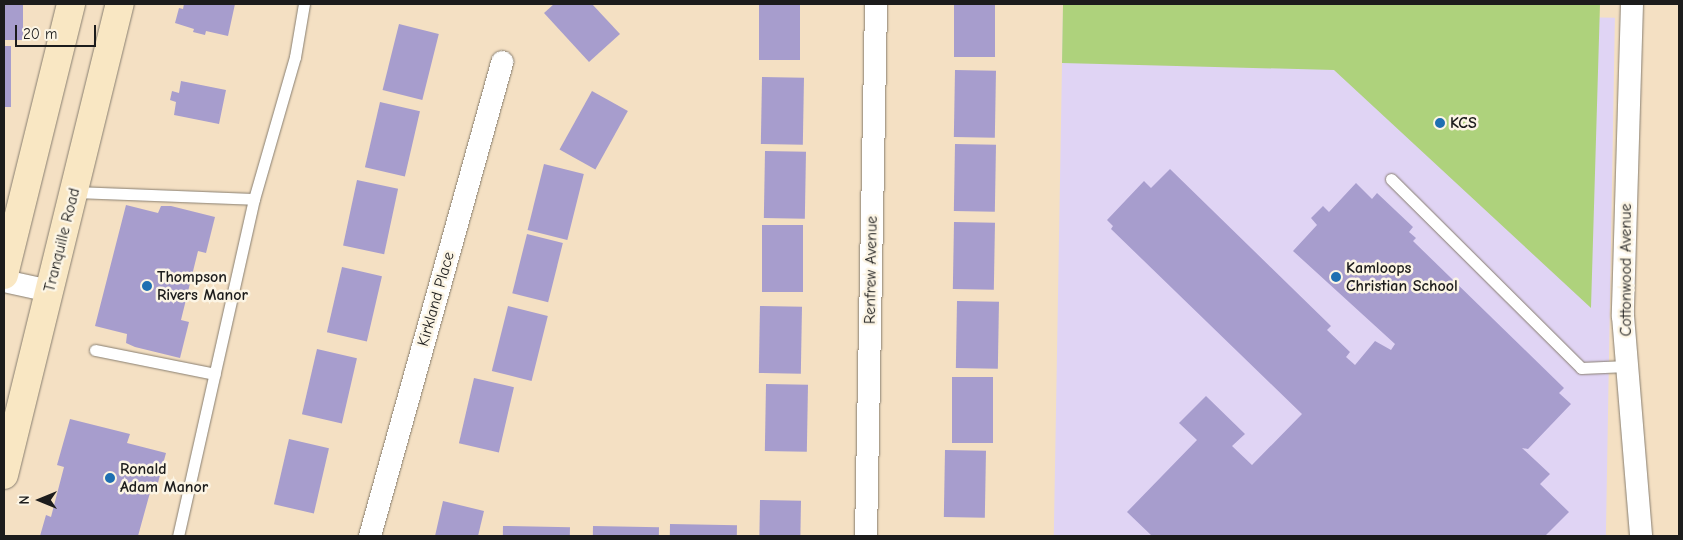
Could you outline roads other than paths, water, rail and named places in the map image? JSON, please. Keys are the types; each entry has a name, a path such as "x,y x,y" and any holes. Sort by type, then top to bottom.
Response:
{"main road":[{"path":"4,275 71,4"},
{"name":"Tranquille Road","path":"4,475 120,4"}],"street":[{"name":"Renfrew Avenue","path":"866,536 876,4"},
{"name":"Cottonwood Avenue","path":"1632,4 1623,316 1641,536"},
{"name":"Kirkland Place","path":"370,536 502,62"},
{"path":"4,281 50,291"}],"lane":[{"path":"178,536 254,199 295,57 304,4"},
{"path":"1392,179 1580,368 1627,366"},
{"path":"74,192 254,199"},
{"path":"94,350 215,374"}],"place":[{"name":"KCS","path":"1440,123"},
{"name":"Kamloops Christian School","path":"1336,277"},
{"name":"Thompson Rivers Manor","path":"147,286"},
{"name":"Ronald Adam Manor","path":"110,478"}]}
